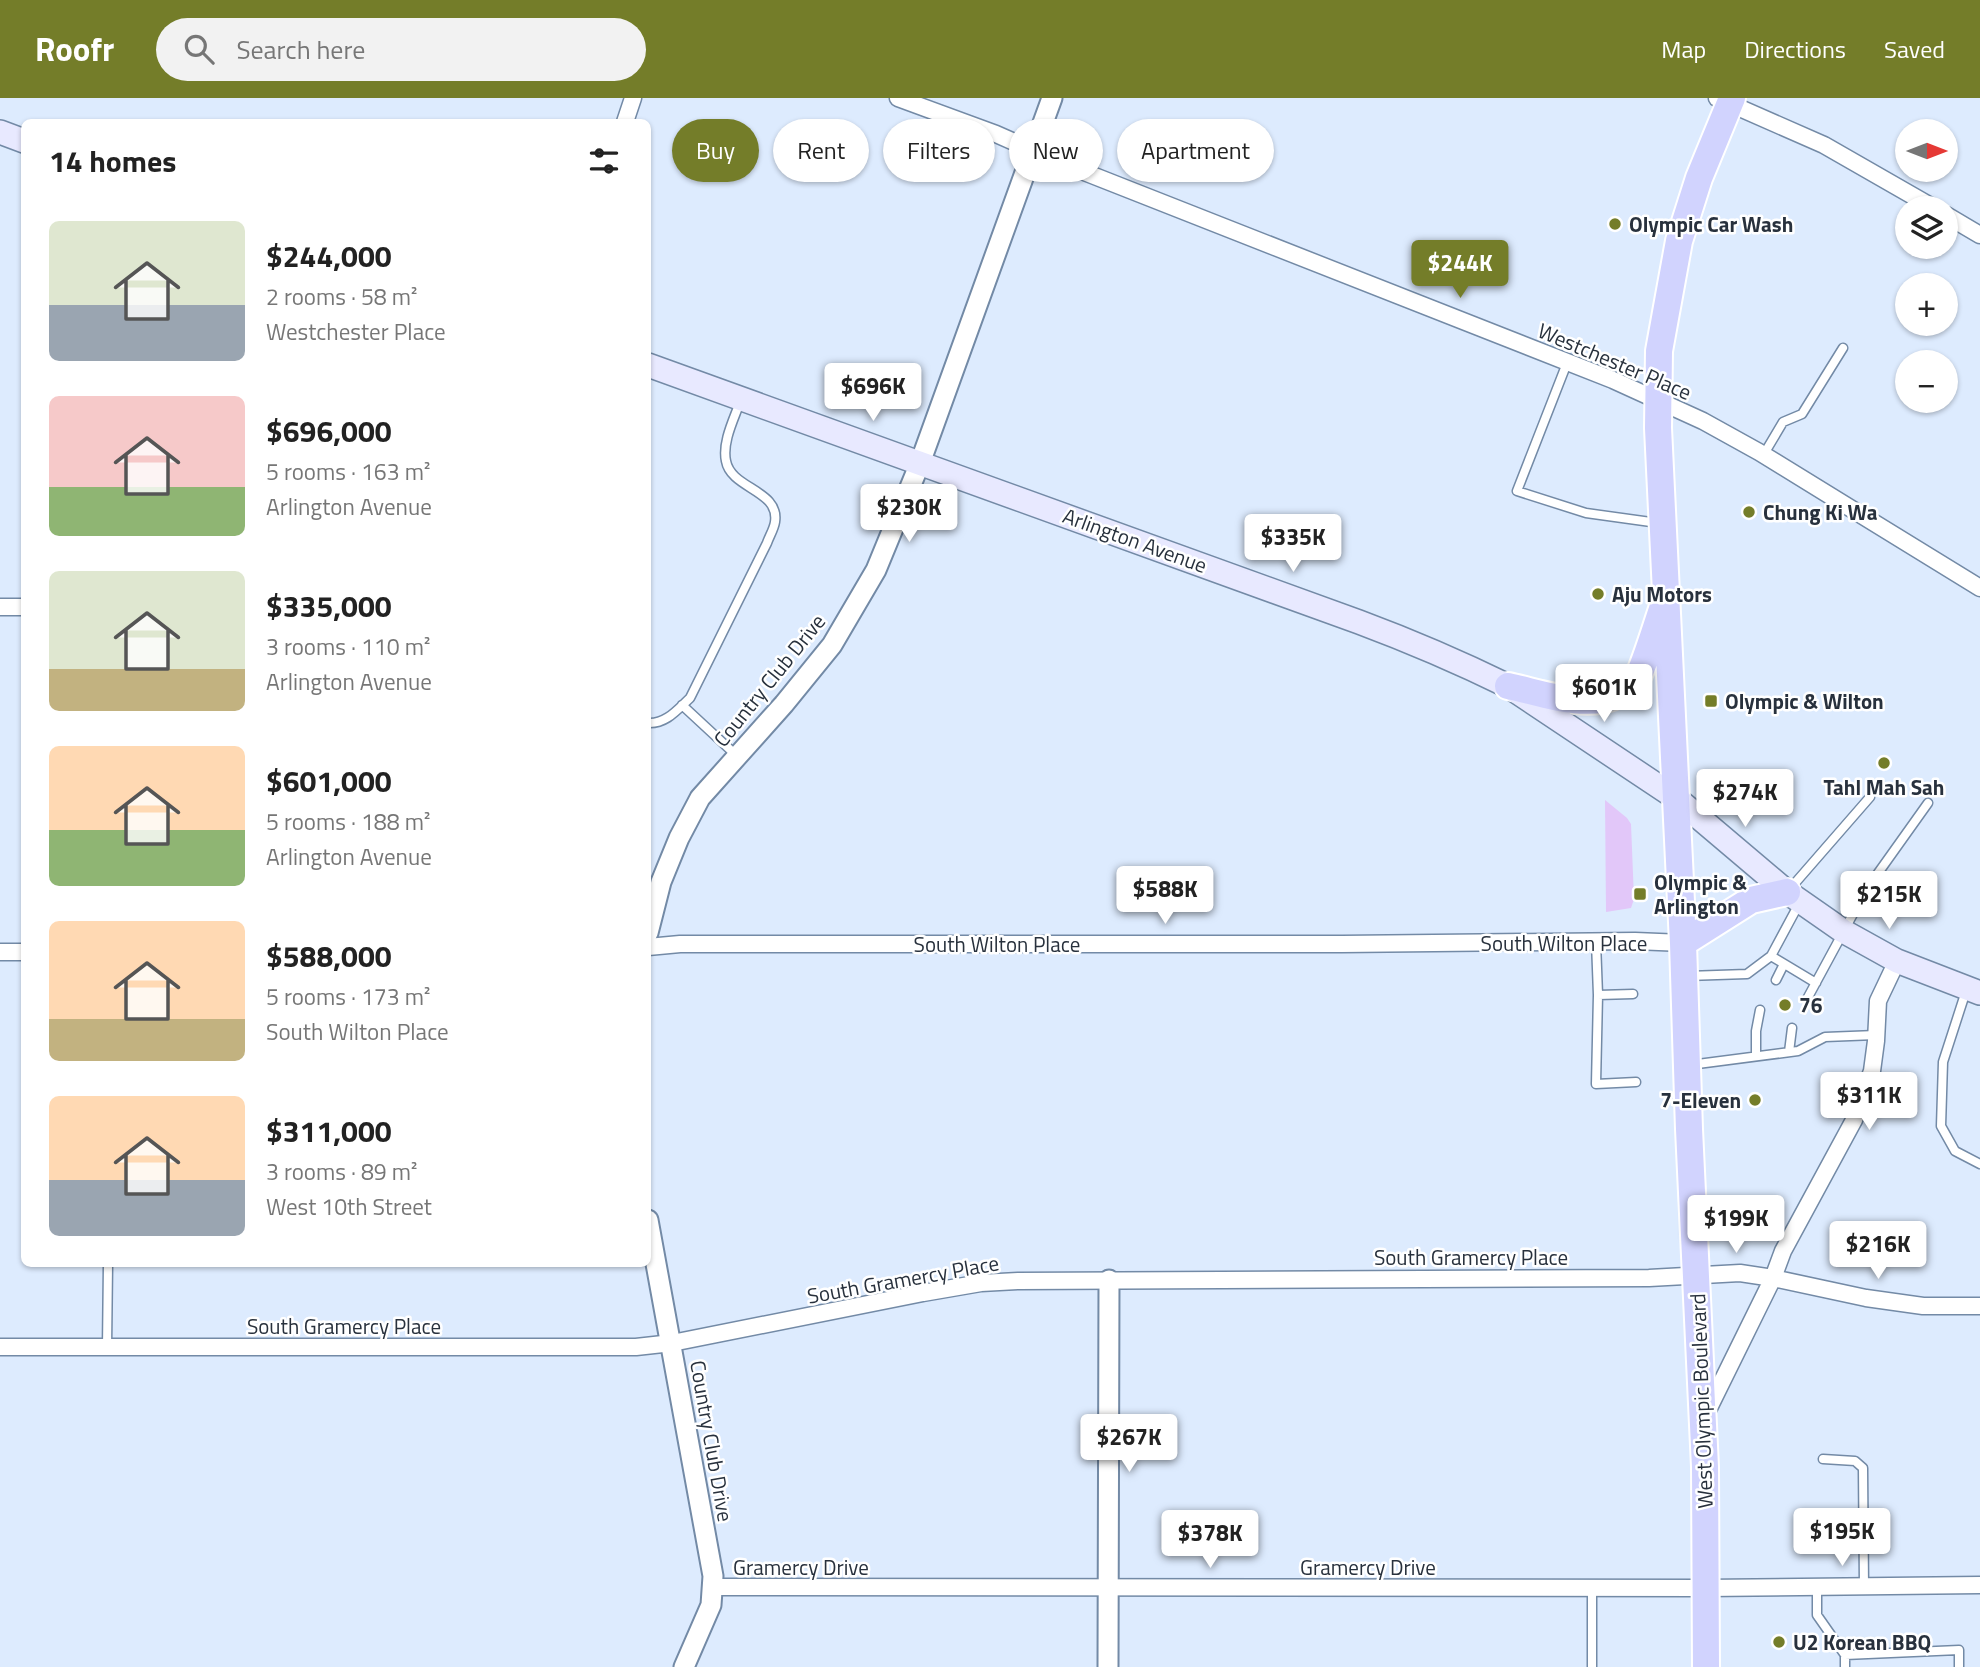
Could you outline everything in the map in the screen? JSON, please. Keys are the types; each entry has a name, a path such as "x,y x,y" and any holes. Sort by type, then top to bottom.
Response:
{"main road":[{"name":"West Olympic Boulevard","path":"1706,1667 1703,1419 1658,428 1659,351 1679,241 1726,100"},
{"path":"0,132 21,140"},
{"name":"Arlington Avenue","path":"651,366 1429,649 1508,686 1676,798"},
{"path":"1508,686 1586,702 1618,694 1636,680 1666,598"},
{"path":"1676,798 1793,897 1843,931 1897,961 1973,990"},
{"path":"1683,943 1751,900 1793,897"}],"street":[{"path":"626,119 633,98"},
{"name":"Westchester Place","path":"898,98 1009,140"},
{"name":"Country Club Drive","path":"1045,119 1052,98"},
{"path":"1726,100 1824,145 1913,196"},
{"name":"Westchester Place","path":"1103,179 1567,363 1716,427 1980,588"},
{"name":"Country Club Drive","path":"651,921 661,883 679,838 700,798 785,705 832,645 877,570 920,463 1022,182"},
{"path":"1958,222 1980,235"},
{"path":"0,607 21,607"},
{"name":"South Wilton Place","path":"651,947 680,944 1683,943"},
{"path":"0,952 21,952"},
{"path":"1703,1419 1773,1278 1783,1251 1854,1120 1871,1071 1877,1035 1878,1000 1897,961"},
{"name":"Country Club Drive","path":"651,1235 714,1587 711,1605 684,1667"},
{"name":"South Gramercy Place","path":"0,1347 636,1347 672,1343 981,1283 1109,1280 1649,1278 1740,1273 1866,1298 1923,1306 1980,1306"},
{"path":"1108,1667 1109,1280"},
{"name":"Gramercy Drive","path":"714,1587 1980,1586"}],"lane":[{"path":"1764,454 1783,422 1802,414 1843,348"},
{"path":"1567,363 1517,491 1587,513 1662,524"},
{"path":"651,724 669,718 690,698 767,543 775,520 772,505 759,492 735,479 726,461 727,441 741,399"},
{"path":"682,705 737,756"},
{"path":"1684,976 1748,974 1771,956 1793,897 1870,797"},
{"path":"1807,999 1866,890 1928,803"},
{"path":"1596,942 1596,1084 1636,1082"},
{"path":"1771,956 1816,983"},
{"path":"1776,981 1784,964"},
{"path":"1973,990 1943,1062 1941,1126 1955,1151 1980,1164"},
{"path":"1598,995 1633,994"},
{"path":"1756,1056 1760,1010"},
{"path":"1789,1052 1792,1028"},
{"path":"1687,1066 1798,1051 1825,1037 1877,1035"},
{"path":"107,1348 108,1267"},
{"path":"1823,1460 1855,1461 1863,1468 1864,1587"},
{"path":"1817,1587 1817,1615 1845,1655 1845,1667"},
{"path":"1592,1588 1592,1667"},
{"path":"1845,1655 1959,1650 1959,1667"}],"shaded area":[{"path":"1605,800 1631,824 1634,899 1631,908 1606,912"}],"place":[{"name":"Olympic Car Wash","path":"1615,224"},
{"name":"Chung Ki Wa","path":"1749,512"},
{"name":"Aju Motors","path":"1598,594"},
{"name":"Olympic & Wilton","path":"1711,701"},
{"name":"Tahl Mah Sah","path":"1884,763"},
{"name":"Olympic & Arlington","path":"1640,894"},
{"name":"76","path":"1785,1005"},
{"name":"7-Eleven","path":"1755,1100"},
{"name":"U2 Korean BBQ","path":"1779,1642"}]}
